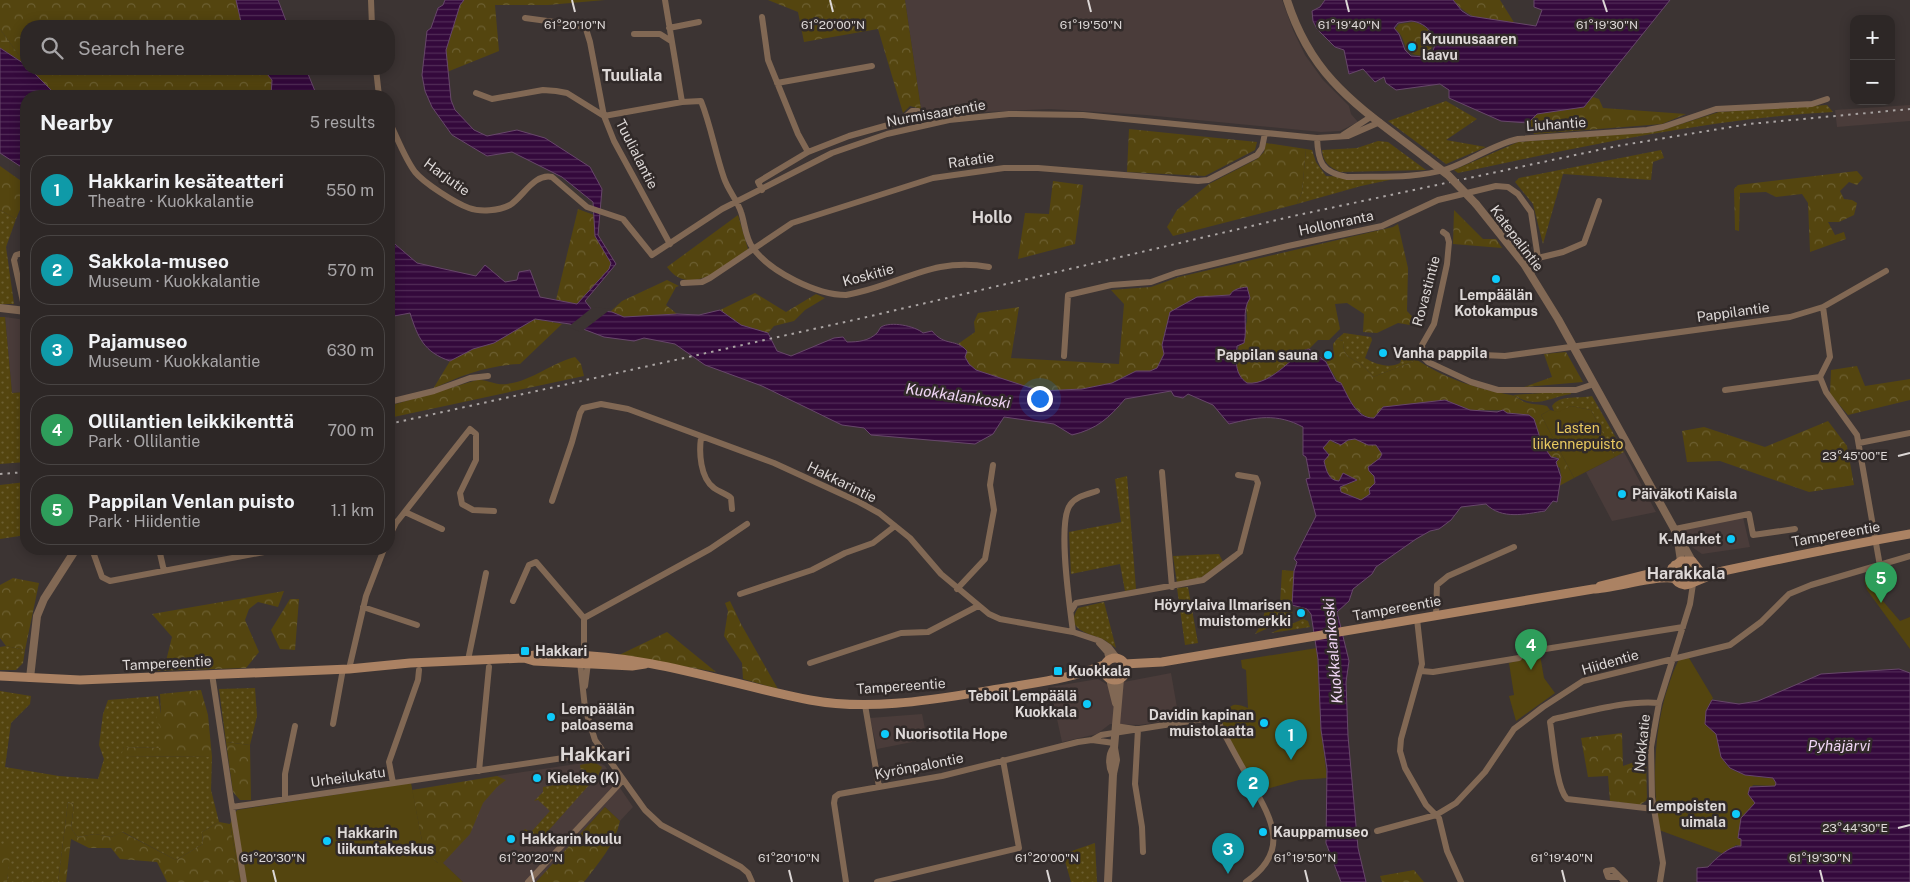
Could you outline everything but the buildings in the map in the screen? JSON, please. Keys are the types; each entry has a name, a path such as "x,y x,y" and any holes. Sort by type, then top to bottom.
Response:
{"main road":[{"name":"Tampereentie","path":"1694,582 1718,572 1767,560 1910,534"},
{"name":"Tampereentie","path":"1695,564 1704,569 1741,561 1767,560"},
{"name":"Tampereentie","path":"1593,589 1612,582 1664,571 1678,563"},
{"path":"1678,563 1695,564 1699,574 1694,582 1679,582 1673,571 1678,563"},
{"name":"Tampereentie","path":"1122,676 1147,665 1436,615 1593,589 1613,588 1665,577 1679,582"},
{"name":"Tampereentie","path":"0,676 80,680 524,658 534,655 584,660 632,659 645,664 685,670 810,700 866,704 942,698 1107,670 1122,662 1147,665"},
{"path":"1107,670 1122,676 1122,662"}],"street":[{"path":"371,0 372,20"},
{"path":"526,18 577,25 586,29 604,116 682,102 666,0"},
{"name":"Katepalintie","path":"1287,0 1299,33 1318,64 1340,91 1448,175 1500,232 1530,274 1573,345 1695,564"},
{"path":"762,17 768,60 808,152"},
{"path":"669,28 699,22"},
{"path":"634,34 660,34 672,41"},
{"path":"777,84 872,66"},
{"path":"377,75 378,90"},
{"name":"Tuulialantie","path":"476,93 492,99 543,90 556,91 567,93 604,116 614,140 670,244"},
{"name":"Liuhantie","path":"1317,138 1320,162 1325,168 1336,175 1347,177 1414,175 1449,168 1503,142 1518,138 1647,130 1664,127 1716,109 1812,104 1827,99"},
{"name":"Koskitie","path":"682,102 701,100 724,176 753,248 767,262 794,279 816,290 832,295 858,293 944,264 968,263 989,267"},
{"path":"762,190 758,182 808,152 849,136 899,122 912,110 918,111 922,116 924,125"},
{"name":"Nurmisaarentie","path":"655,255 722,208 762,190 832,153 887,134 924,125 979,116 1046,114 1142,120 1317,138 1340,137 1380,122"},
{"path":"1340,137 1372,116"},
{"name":"Harjutie","path":"395,133 415,173 438,190 469,208 490,210 509,206 538,179 546,176 560,182 575,198 597,211 623,219 650,254 655,255"},
{"name":"Ratatie","path":"683,283 702,282 710,278 792,223 920,182 1004,168 1038,168 1177,180 1208,180 1257,155 1262,148 1264,133"},
{"name":"Hollonranta","path":"1064,356 1068,295 1111,285 1150,282 1279,248 1382,226 1438,200 1496,186 1508,187 1526,203 1534,224 1538,258"},
{"path":"1530,274 1536,268 1538,258 1563,252 1584,244 1600,200"},
{"name":"Rovastintie","path":"1443,232 1448,238 1449,253 1434,324 1422,344 1423,357 1428,362 1471,382 1498,390 1579,390 1594,384"},
{"path":"20,254 16,255 14,260 20,286"},
{"name":"Pappilantie","path":"1483,355 1505,356 1573,345 1790,317 1823,307 1886,271"},
{"path":"1823,307 1830,357 1820,377 1826,392 1857,435 1880,566"},
{"path":"0,308 20,310"},
{"path":"395,401 434,391 470,378 488,376"},
{"path":"1725,390 1820,377"},
{"name":"Hakkarintie","path":"552,501 580,412 583,408 601,404 628,409 660,420 701,438 726,444 774,463 859,502 896,526 915,543 957,589 978,606 1000,619 1073,632 1107,645 1122,662"},
{"path":"396,523 470,429 476,434 476,460 460,493 462,504 473,510 494,511"},
{"path":"1859,443 1910,433"},
{"path":"701,438 701,460 708,481 714,488 731,498 732,509"},
{"path":"957,589 985,560 994,510 990,485 993,464"},
{"path":"1162,472 1172,587"},
{"path":"1071,611 1076,603 1203,580 1240,552 1258,485 1256,478 1238,474"},
{"path":"1073,632 1065,565 1067,510 1077,498 1097,491"},
{"path":"405,512 442,529"},
{"path":"1676,531 1749,514 1753,535 1795,529"},
{"path":"584,618 710,549 747,524"},
{"path":"740,594 812,570 845,553 873,543 896,526"},
{"name":"Katepalintie","path":"1676,531 1678,563"},
{"path":"1436,615 1437,585 1448,576 1514,547"},
{"path":"30,678 37,616 44,599 72,555"},
{"path":"94,555 102,577 105,580 248,555"},
{"path":"160,555 164,571"},
{"path":"333,724 344,667 382,555"},
{"name":"Hiidentie","path":"1377,831 1436,815 1456,803 1484,772 1514,729 1543,707 1588,679 1730,645 1789,594 1811,585 1910,556"},
{"path":"514,601 529,565 536,562 584,618 584,690 591,732 622,780 653,819 741,867 748,874 752,882"},
{"path":"468,660 486,573"},
{"name":"Nokkatie","path":"1679,582 1687,592 1688,610"},
{"name":"Nokkatie","path":"1660,882 1663,863 1654,809 1652,747 1659,703 1688,610 1694,582"},
{"path":"810,663 901,633 928,632 945,625 978,606"},
{"path":"363,607 417,625"},
{"path":"1417,619 1423,656 1421,671 1401,739 1400,751 1412,781 1426,806 1436,815 1449,857 1461,882"},
{"path":"1539,650 1683,627"},
{"path":"1096,641 1105,649 1107,670 1117,705"},
{"path":"1421,671 1433,672 1519,658"},
{"path":"480,771 490,680 489,667"},
{"path":"393,783 389,762 420,670"},
{"path":"212,674 244,882"},
{"path":"1108,882 1113,774 1116,760 1115,730 1122,676"},
{"path":"1654,809 1572,801 1564,797 1550,722 1554,719 1602,708 1649,702 1659,703"},
{"path":"866,704 879,786"},
{"path":"1115,730 1137,729 1216,717 1264,806 1274,834 1270,858 1257,874 1246,882"},
{"path":"285,799 285,774 295,726"},
{"path":"1137,729 1135,784 1142,827 1143,852"},
{"name":"Kyrönpalontie","path":"846,882 835,798 845,793 942,776 1092,740 1115,730"},
{"name":"Kyrönpalontie","path":"1092,740 1114,745"},
{"name":"Urheilukatu","path":"232,807 570,757 600,747"},
{"path":"877,882 1019,848 1003,760"},
{"path":"528,882 622,780"},
{"path":"1619,878 1625,882"}],"shaded area":[{"path":"905,0 1282,0 1305,55 1323,80 1349,106 1351,114 1358,122 1340,131 1321,132 1146,115 1050,109 983,112 928,121 921,109"},
{"path":"1910,105 1910,121 1837,127 1835,110"},
{"path":"5,317 20,319 20,392 12,393"},
{"name":"Päiväkoti Kaisla","path":"1624,452 1656,512 1612,521 1586,472"},
{"path":"1742,513 1750,547 1702,554 1692,547 1678,526"},
{"path":"1171,673 1179,719 1139,725 1110,724 1097,734 1062,742 1050,687 1098,679 1108,685"},
{"path":"922,714 927,739 877,749 870,718"},
{"name":"Hakkarin koulu","path":"596,761 605,766 633,807 620,821 605,807 536,882 463,882 435,857 497,776"}],"green space":[{"path":"0,0 236,0 241,20 20,20 20,57 0,29"},
{"path":"464,0 605,0 548,5 495,5 499,51 447,72 446,50 460,5"},
{"path":"768,0 905,0 921,109 910,106 903,113 878,29 804,42 798,12"},
{"path":"1453,0 1500,0 1515,24 1474,17"},
{"path":"1413,22 1428,29 1431,36 1433,45 1427,56 1418,55 1408,50 1395,29 1399,24"},
{"path":"0,29 20,57 20,61 0,48"},
{"path":"36,75 268,75 272,80 271,90 51,90"},
{"path":"1593,97 1599,99 1603,108 1686,114 1662,124 1534,134 1528,123 1537,114 1584,107"},
{"path":"1446,101 1477,119 1446,140 1486,147 1446,164 1388,121"},
{"path":"1827,105 1833,112 1738,121 1644,135 1458,173 1454,170 1518,142 1659,131 1719,112"},
{"path":"1129,129 1257,142 1255,150 1205,176 1127,172"},
{"path":"1378,141 1388,142 1426,170 1340,172 1327,164 1322,150 1357,148"},
{"path":"1266,143 1306,149 1302,192 1297,204 1173,236 1167,227 1177,210 1209,184 1257,159 1264,152"},
{"path":"1306,149 1312,150 1316,162 1326,176 1394,179 1297,204 1302,192"},
{"path":"1661,150 1664,158 1653,162 1651,180 1563,174 1543,244 1533,204 1515,182 1519,178"},
{"path":"0,166 20,180 20,210 16,219 0,210"},
{"path":"1857,171 1863,178 1857,185 1849,182 1840,191 1844,199 1857,203 1854,215 1839,222 1828,222 1835,235 1844,232 1846,239 1810,252 1808,203 1802,194 1776,197 1766,192 1740,193 1739,231 1735,230 1734,189 1738,185"},
{"path":"1053,181 1083,185 1075,244 1018,259 1025,213 1049,214"},
{"path":"578,209 594,215 595,236 611,263 609,269 577,304 556,300"},
{"path":"0,210 16,219 6,247 14,304 0,304"},
{"path":"1454,210 1483,239 1496,239 1502,248 1453,244"},
{"path":"738,215 748,249 729,263 708,276 697,280 686,280 676,276 667,267"},
{"path":"1398,224 1408,268 1407,311 1422,327 1398,323 1377,333 1363,332 1364,314 1347,303 1335,304 1340,329 1329,340 1318,340 1309,349 1303,350 1289,364 1257,383 1247,383 1236,369 1237,353 1247,321 1245,304 1239,288 1230,295 1197,297 1166,326 1162,345 1164,354 1158,368 1150,371 1136,371 1112,383 1082,389 1040,391 976,370 969,364 958,344 975,332 974,322 978,313 1019,307 1011,358 1119,364 1124,304 1111,290 1151,287 1179,277 1393,227"},
{"path":"667,280 679,286 676,287 666,305 677,314 620,317 610,312 622,301"},
{"path":"755,293 786,312 816,294 825,298 805,310 794,321 774,326 768,333 741,325 720,310"},
{"path":"0,317 5,317 12,393 20,392 20,462 0,464"},
{"path":"535,319 562,324 520,364 498,366 475,372 433,389 450,361 473,349 494,343"},
{"path":"1344,333 1371,337 1372,340 1365,358 1378,364 1396,365 1400,363 1403,355 1417,360 1373,377 1363,366 1346,354 1343,341 1337,339"},
{"path":"1337,339 1343,341 1346,354 1363,366 1373,377 1417,360 1440,373 1462,382 1513,396 1533,404 1547,406 1550,410 1541,415 1574,478 1559,486 1561,477 1560,468 1557,466 1557,457 1551,457 1542,444 1534,419 1529,415 1507,413 1500,410 1470,410 1445,400 1383,407 1374,418 1359,412 1346,396 1326,362 1334,358 1333,344"},
{"path":"1566,352 1583,382 1524,387 1552,377 1544,354"},
{"path":"575,357 581,364 584,376 395,417 395,404 477,380 503,384 516,382"},
{"path":"1857,366 1865,386 1910,379 1910,400 1848,415 1830,394 1831,370"},
{"path":"1571,391 1571,394 1536,402 1513,395"},
{"path":"1592,396 1624,452 1615,457 1591,410 1571,406 1558,413 1554,411 1552,406 1555,402 1565,398"},
{"name":"Lasten liikennepuisto","path":"1571,406 1591,410 1615,457 1574,478 1541,415 1550,410 1558,412"},
{"path":"1828,421 1847,446 1854,485 1809,492 1720,461 1687,462 1682,431 1704,427 1765,447"},
{"path":"1355,439 1368,445 1376,445 1382,454 1371,474 1374,476 1375,483 1369,489 1370,494 1361,500 1341,492 1340,487 1355,481 1342,476 1339,481 1336,481 1330,477 1324,461 1329,454 1323,448 1330,440 1336,444"},
{"path":"1127,476 1136,589 1125,591 1120,564 1071,574 1069,532 1121,522 1115,479"},
{"path":"20,483 20,536 0,539 0,485"},
{"path":"1219,554 1223,562 1199,579 1177,583 1173,556"},
{"path":"1686,565 1694,573 1686,581 1678,573"},
{"path":"1282,570 1294,571 1292,617 1255,634 1261,625 1266,607 1280,604"},
{"path":"13,578 39,583 25,650 6,646 0,638 0,585"},
{"path":"1864,579 1900,621 1910,617 1910,649 1867,590"},
{"path":"1188,587 1198,643 1185,645 1177,588"},
{"path":"284,591 278,607 258,602 249,609 245,620 259,652 246,668 152,671 166,661 172,637 152,614"},
{"path":"290,599 299,599 295,650 280,649 271,630"},
{"path":"730,601 778,689 743,679 742,663 724,636 728,611 725,603"},
{"path":"1104,602 1116,648 1104,640 1080,630 1074,621 1074,615 1078,608"},
{"path":"1303,619 1308,621 1310,627 1271,633"},
{"path":"667,632 716,672 619,655"},
{"path":"6,646 25,650 23,663 16,670 0,670 0,647"},
{"path":"1317,648 1321,730 1327,778 1299,780 1256,792 1217,720 1233,705 1248,708 1246,670 1242,668 1241,660"},
{"path":"1540,655 1544,678 1555,693 1516,721 1509,696 1514,695 1509,663"},
{"path":"1689,658 1713,698 1709,705 1706,722 1718,740 1726,765 1740,773 1773,778 1776,783 1775,786 1753,785 1748,794 1754,801 1754,806 1744,815 1738,836 1741,839 1741,846 1736,845 1724,854 1659,830 1655,765 1660,721 1664,700 1679,659"},
{"path":"255,688 257,716 250,745 226,742 219,689"},
{"path":"201,690 208,715 212,757 121,756 124,747 160,748 160,726 156,721 157,716 161,714 160,694"},
{"path":"0,691 31,696 30,704 11,723 5,767 59,776 98,779 104,759 99,745 103,714 108,700 158,696 161,714 160,748 124,747 122,756 212,757 211,790 219,822 202,832 203,844 176,860 123,832 111,837 95,834 77,837 71,828 74,804 68,802 58,882 7,882 10,847 0,846"},
{"path":"1622,733 1623,766 1646,758 1647,800 1640,805 1610,801 1608,776 1588,777 1581,738"},
{"path":"226,742 250,745 251,800 240,800 233,792"},
{"path":"594,762 602,767 597,778 582,777 580,765"},
{"path":"497,776 506,780 483,803 470,834 443,863 438,863 424,851 412,790"},
{"path":"586,780 590,784 540,840 526,839 520,834 525,829 533,833 532,831 550,811 538,800 534,801 543,792 543,787"},
{"name":"Hakkarin liikuntakeskus","path":"411,783 424,851 438,863 443,863 463,882 240,882 230,824 237,810"},
{"path":"68,802 74,804 71,828 77,837 95,834 111,837 122,832 176,860 203,844 202,832 219,822 230,824 240,882 167,882 157,862 120,859 111,848 89,848 71,839 66,882 58,882"},
{"path":"605,807 620,821 618,829 610,846 584,882 536,882"},
{"path":"1095,843 1097,882 1071,882 1063,854"},
{"path":"0,846 11,846 7,882 0,882"},
{"path":"1414,870 1424,882 1382,882 1380,876"}],"water":[{"path":"236,0 278,0 286,20 241,20"},
{"name":"Kuokkalankoski","path":"445,0 464,0 460,5 446,50 451,100 455,110 474,130 487,136 517,130 545,138 590,167 602,189 598,235 616,264 585,301 592,310 612,312 624,317 677,314 699,315 720,310 741,325 768,333 777,351 791,356 834,338 843,337 847,342 859,341 870,338 885,325 903,325 923,333 932,331 941,339 963,347 967,351 965,357 976,370 1040,391 1082,389 1112,383 1136,371 1150,371 1157,368 1164,354 1162,345 1170,312 1197,297 1230,295 1239,288 1247,287 1250,298 1245,314 1245,337 1244,343 1237,346 1236,361 1240,375 1247,383 1266,379 1309,349 1326,362 1336,381 1341,383 1357,411 1368,417 1374,418 1383,407 1445,400 1470,410 1497,412 1503,410 1507,413 1529,415 1534,419 1542,444 1551,457 1559,459 1556,462 1561,477 1557,502 1553,501 1545,511 1514,515 1499,512 1486,504 1461,507 1451,520 1439,529 1430,531 1416,539 1376,567 1372,574 1353,589 1349,601 1337,612 1349,661 1346,682 1348,736 1358,848 1366,882 1341,882 1326,843 1327,769 1321,730 1318,659 1311,614 1307,609 1292,605 1294,571 1297,562 1294,559 1316,516 1306,479 1310,478 1306,457 1303,455 1303,427 1275,418 1257,418 1229,424 1213,405 1188,394 1183,398 1174,396 1171,391 1125,399 1102,422 1089,430 1072,435 1054,424 1004,417 993,434 975,444 871,435 864,428 842,425 762,386 705,365 675,344 644,338 634,341 604,337 570,324 535,319 494,343 473,349 450,361 441,357 423,343 410,313 395,316 395,244 417,263 476,276 485,265 505,282 517,280 519,272 530,270 540,297 577,304 609,269 611,263 595,236 593,202 562,177 512,152 487,156 452,135 432,107 425,91 422,75 427,31 431,28 438,8 443,5","holes":["1355,439 1368,445 1376,445 1382,454 1380,458 1368,467 1374,476 1375,483 1369,489 1370,494 1361,500 1341,492 1340,487 1357,480 1343,473 1339,481 1330,477 1324,461 1329,455 1323,448 1330,440 1341,445 1348,440"]},
{"path":"1325,0 1453,0 1462,11 1470,16 1536,26 1542,10 1534,7 1534,0 1670,0 1584,107 1537,114 1528,123 1501,121 1449,98 1449,90 1440,84 1396,90 1386,83 1384,77 1375,82 1363,69 1349,74 1344,50 1335,47 1317,29 1313,21 1312,11 1320,7","holes":["1417,22 1427,28 1434,38 1434,49 1430,55 1425,57 1411,56 1405,50 1399,34 1394,28 1398,23"]},
{"path":"0,48 20,61 20,75 36,75 51,90 20,90 20,166 0,153"},
{"path":"268,75 308,75 315,90 271,90 272,80"},
{"name":"Pyhäjärvi","path":"1899,669 1910,673 1910,882 1697,882 1697,868 1708,867 1727,850 1741,846 1741,839 1738,838 1741,818 1755,803 1748,794 1750,787 1775,786 1776,783 1773,778 1745,775 1730,768 1721,757 1716,734 1705,724 1706,711 1712,700 1739,704 1758,701 1821,674"}],"pier":[{"path":"593,307 611,309 581,332 568,327"}],"railway":[{"path":"395,423 854,320 1298,215 1617,146 1749,124 1910,109"},
{"path":"0,474 20,472"}],"place":[{"name":"Kruunusaaren laavu","path":"1412,47"},
{"name":"Lempäälän Kotokampus","path":"1496,279"},
{"name":"Vanha pappila","path":"1383,353"},
{"name":"Pappilan sauna","path":"1328,355"},
{"name":"Päiväkoti Kaisla","path":"1622,494"},
{"name":"K-Market","path":"1731,539"},
{"name":"Pappilan Venlan puisto","path":"1881,603"},
{"name":"Höyrylaiva Ilmarisen muistomerkki","path":"1301,613"},
{"name":"Hakkari","path":"525,651"},
{"name":"Ollilantien leikkikenttä","path":"1531,670"},
{"name":"Kuokkala","path":"1058,671"},
{"name":"Teboil Lempäälä Kuokkala","path":"1087,704"},
{"name":"Lempäälän paloasema","path":"551,717"},
{"name":"Davidin kapinan muistolaatta","path":"1264,723"},
{"name":"Nuorisotila Hope","path":"885,734"},
{"name":"Hakkarin kesäteatteri","path":"1291,760"},
{"name":"Kieleke (K)","path":"537,778"},
{"name":"Sakkola-museo","path":"1253,808"},
{"name":"Lempoisten uimala","path":"1736,814"},
{"name":"Kauppamuseo","path":"1263,832"},
{"name":"Hakkarin koulu","path":"511,839"},
{"name":"Hakkarin liikuntakeskus","path":"327,841"},
{"name":"Pajamuseo","path":"1228,874"}],"district":[{"name":"Tuuliala","path":"632,75"},
{"name":"Hollo","path":"992,217"},
{"name":"Harakkala","path":"1686,573"},
{"name":"Hakkari","path":"595,754"}]}
